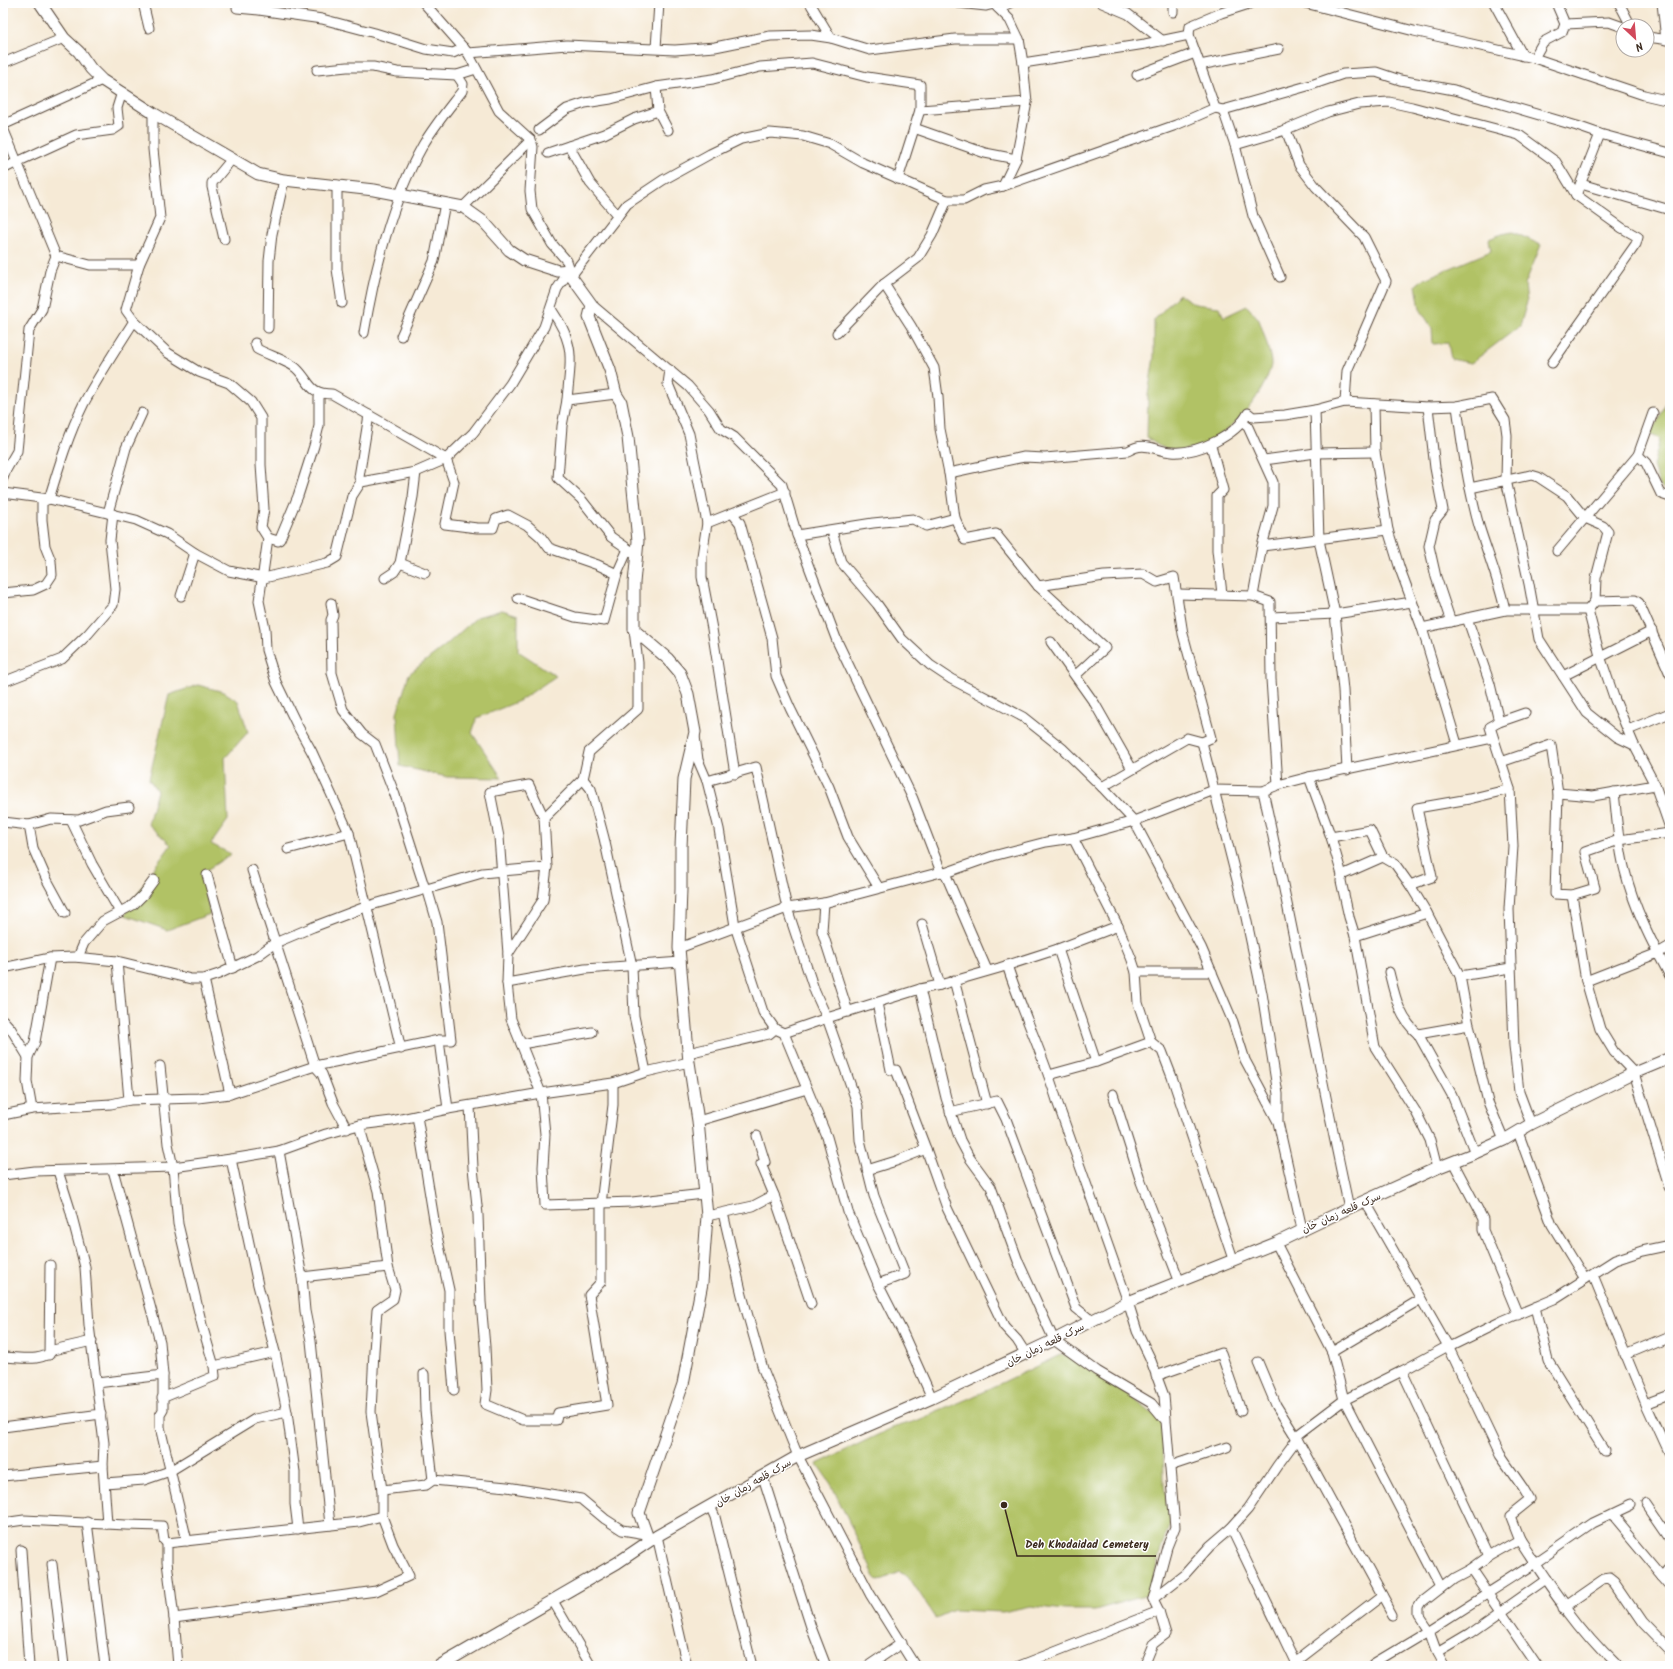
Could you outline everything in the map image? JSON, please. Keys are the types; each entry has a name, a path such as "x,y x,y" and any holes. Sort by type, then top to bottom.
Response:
{"street":[{"path":"40,3 64,38 79,52 91,69 102,80 153,113 258,174 284,180 374,190 463,207 484,222 509,250 524,260 558,271 570,273"},
{"path":"143,3 149,28"},
{"path":"424,3 466,50 499,111 531,140 533,147 530,191 532,209 552,244 567,261 570,273 592,305 688,386 709,410 721,429 734,437 782,485 797,535 837,641 913,799 943,872 987,970"},
{"path":"656,48 659,3"},
{"path":"810,3 831,38"},
{"path":"958,3 986,6 1010,3"},
{"path":"1102,3 1128,14 1163,41"},
{"path":"1252,3 1220,13 1190,26 1189,35 1195,53 1235,145 1253,216 1280,277"},
{"path":"1305,3 1414,32 1534,58 1644,95 1670,101"},
{"path":"1494,3 1523,56"},
{"path":"1534,58 1543,42 1562,32 1565,24 1556,3"},
{"path":"1619,3 1626,18"},
{"path":"1655,38 1668,40 1662,3"},
{"path":"995,5 1010,20 1019,39 1027,102 1016,159 1003,186"},
{"path":"237,8 322,19 375,33 426,49 453,53 466,50 567,45 675,50 715,47 770,36 811,35 831,38 870,50 955,39 1019,39"},
{"path":"1565,24 1609,22 1615,24"},
{"path":"1023,63 1163,41 1189,35"},
{"path":"3,63 64,38"},
{"path":"1200,64 1279,49"},
{"path":"1137,75 1195,53"},
{"path":"539,130 567,109 585,103 611,99 656,87 713,79 760,67 812,64 867,77 920,85 920,110 898,178"},
{"path":"317,70 373,66 397,72 457,75 476,69"},
{"path":"3,493 49,499 136,520 167,534 195,554 229,571 264,578 327,563 337,557 352,496 361,482 416,472 446,459 473,433 510,384 544,327 557,289 627,204 669,176 741,139 770,133 803,136 830,144 863,163 947,200 964,200 984,190 1003,186 1219,109 1312,85 1343,74 1376,72 1400,80 1462,92 1600,134 1670,153"},
{"path":"364,333 378,266 399,195 423,144 462,91 463,84 457,75"},
{"path":"3,478 17,450 29,330 42,309 50,271 56,256 3,127 102,80"},
{"path":"656,87 658,110 668,130"},
{"path":"3,170 76,135 113,130 119,126 117,108 122,92"},
{"path":"920,110 1027,102"},
{"path":"1235,145 1286,130 1328,112 1359,104 1389,102 1412,106 1520,135 1556,162 1576,195 1622,228 1638,237 1636,244 1552,363"},
{"path":"548,153 604,134 634,119 658,110"},
{"path":"153,113 153,149 160,218 139,265 126,310 134,321 168,353 199,372 229,383 251,402 260,418 264,509 261,527 268,538 264,578 259,601 265,629 266,650 276,682 312,752 349,833 368,906 401,1049"},
{"path":"914,128 985,153 1016,159"},
{"path":"1286,130 1299,165 1316,187 1364,237 1386,281 1347,371 1345,402"},
{"path":"1576,195 1600,134"},
{"path":"463,207 531,140"},
{"path":"569,146 590,183 618,216"},
{"path":"224,239 212,183 232,159"},
{"path":"268,328 269,261 272,234 284,180"},
{"path":"1581,184 1670,210"},
{"path":"337,185 337,269 342,303"},
{"path":"837,333 884,284 918,258 932,235 947,200"},
{"path":"401,336 434,261 445,204"},
{"path":"56,256 90,265 139,265"},
{"path":"884,284 911,326 934,368 940,429 949,473 955,518 965,540 996,534 1038,586 1105,648 1076,675"},
{"path":"518,598 576,617 604,621 616,574 638,541 628,438 621,402 616,394 610,370 589,317 592,305"},
{"path":"551,309 562,327 569,344 567,400 562,426 558,478 582,500 611,538 632,552"},
{"path":"3,593 33,590 46,584 52,575 51,561 45,546 42,520 42,502 49,499 66,445 84,404 134,321"},
{"path":"255,343 257,349 296,368 310,388 321,394 332,394 446,459 454,482 445,524 477,528 494,528 496,519 508,515 527,525 541,537 549,548 598,565 616,574"},
{"path":"670,370 668,384 690,434 707,523 702,556 702,577 735,774"},
{"path":"268,538 278,541 280,540 298,496 319,426 319,397 321,394"},
{"path":"567,400 616,394"},
{"path":"949,473 1024,457 1045,458 1128,451 1136,446 1154,447 1170,452 1188,452 1209,445 1242,422 1248,413 1254,417 1285,415 1315,410 1345,402 1428,407 1457,406 1492,399 1505,420 1507,436 1506,480 1529,584 1539,639 1587,713 1618,737 1634,745"},
{"path":"1374,404 1374,452 1388,530 1422,628 1457,744"},
{"path":"1457,406 1470,488 1479,525 1499,583 1505,610"},
{"path":"1428,407 1435,468 1443,510 1435,520 1429,546 1436,577 1451,622"},
{"path":"1315,410 1319,540 1335,614 1343,690 1347,770"},
{"path":"3,682 62,659 88,634 113,605 115,589 110,540 110,514 126,448 142,413"},
{"path":"1557,552 1638,455 1654,413"},
{"path":"361,482 359,477 369,415"},
{"path":"1242,422 1248,427 1273,482 1273,506 1262,546 1253,596"},
{"path":"1209,445 1212,449 1223,490 1217,496 1217,550 1222,594"},
{"path":"1264,460 1316,453 1374,452"},
{"path":"1638,455 1646,463 1661,494 1670,497"},
{"path":"385,578 394,572 400,563 413,497 416,472"},
{"path":"1470,488 1506,480 1531,476 1538,477 1567,496 1585,518 1603,526 1608,532 1596,578 1595,601 1588,610"},
{"path":"707,523 733,514 785,492"},
{"path":"733,514 740,523 772,638 776,676 829,787 848,837 879,888"},
{"path":"797,535 832,531 873,523 913,519 926,526 955,518"},
{"path":"1262,546 1319,540 1388,530"},
{"path":"832,531 841,562 877,604 902,639 930,665 951,679 1023,717 1062,748 1134,821 1201,947 1233,1022 1245,1060 1278,1122"},
{"path":"544,818 584,779 589,752 638,709 638,663 634,630 634,583 632,552"},
{"path":"181,596 186,576 195,554"},
{"path":"400,563 425,574"},
{"path":"1038,586 1104,576 1143,574 1157,582 1174,577 1178,594 1183,634 1211,738 1202,742 1187,738 1102,787"},
{"path":"1178,594 1253,596 1270,602 1271,679 1278,786"},
{"path":"1595,601 1638,601 1670,674"},
{"path":"1271,617 1335,614 1412,602"},
{"path":"3,1115 32,1109 111,1104 128,1100 198,1098 230,1094 315,1066 439,1040 452,1040 437,922 395,795 375,744 362,734 342,710 332,673 331,620 333,616 331,603"},
{"path":"1422,628 1505,610 1588,610"},
{"path":"1588,610 1600,656 1615,700 1634,745 1655,785 1670,828"},
{"path":"1467,618 1490,684 1499,722"},
{"path":"634,630 668,659 680,673 688,694 695,732 698,760 707,782 719,830 735,926 763,1012 775,1028 784,1033 827,1137 848,1212 878,1284 902,1331 932,1398"},
{"path":"1563,676 1600,656 1652,632"},
{"path":"1051,642 1076,675 1095,704 1132,769"},
{"path":"1525,713 1499,722 1490,727 1492,738 1510,789 1513,846 1509,896 1514,1046 1519,1092 1531,1124"},
{"path":"1628,730 1670,713"},
{"path":"687,1666 651,1537 639,1513 683,1384 702,1283 707,1216 698,1120 689,1058 679,948 684,779 695,732"},
{"path":"679,948 787,908 824,902 943,872 993,856 1046,842 1073,838 1134,821 1214,790 1264,791 1309,778 1457,744 1492,738"},
{"path":"1202,742 1244,908 1262,993 1278,1094 1278,1122 1302,1229"},
{"path":"1501,762 1551,745 1558,793 1556,894 1572,895 1595,888 1585,852 1619,840 1670,833"},
{"path":"707,782 756,767 787,908 815,992 827,1018 858,1106 860,1140 874,1196 905,1274 878,1284"},
{"path":"1309,778 1331,837 1342,876 1341,881 1349,917 1356,936 1375,1046 1416,1112 1430,1140 1437,1168"},
{"path":"584,779 591,789 604,838 632,966 634,1016 646,1072"},
{"path":"508,954 543,900 547,867 544,818 529,785 490,792 499,837 508,954 507,983 511,1019 541,1093 545,1134 543,1167 545,1205 601,1204 704,1194"},
{"path":"1558,793 1594,796 1655,785"},
{"path":"1410,885 1432,877 1417,808 1469,799 1510,789"},
{"path":"1264,791 1350,1208"},
{"path":"1614,792 1619,840 1625,872 1638,910 1670,976"},
{"path":"3,822 29,825 51,820 79,820 106,810 130,807"},
{"path":"71,820 92,864 120,912"},
{"path":"29,825 33,848 46,880 65,913"},
{"path":"1331,837 1370,830 1383,857 1395,864 1427,913 1460,976 1469,1025 1488,1102 1504,1140"},
{"path":"288,849 349,833"},
{"path":"1073,838 1118,926 1136,972 1138,1003 1151,1042 1162,1051 1172,1077 1233,1260"},
{"path":"1342,876 1383,857"},
{"path":"3,968 50,958 78,958 117,961 191,979 204,979 233,968 257,956 275,943 368,906 482,873 547,867"},
{"path":"252,870 315,1066 322,1074 333,1104 346,1129"},
{"path":"207,875 233,968"},
{"path":"78,958 84,943 102,921 133,905 144,895 154,880"},
{"path":"1572,895 1586,981 1600,1029 1614,1052 1634,1073 1669,1188"},
{"path":"824,902 822,931 848,1012"},
{"path":"1356,936 1427,913"},
{"path":"922,924 940,985"},
{"path":"784,1033 920,989 940,985 1058,949 1118,926"},
{"path":"1586,981 1658,953 1670,946"},
{"path":"1058,949 1096,1062"},
{"path":"32,1109 27,1081 28,1057 35,1042 50,958"},
{"path":"117,961 128,1100"},
{"path":"507,983 585,969 681,962"},
{"path":"1007,965 1017,998 1049,1075 1137,1331 1150,1358 1164,1396 1176,1526 1167,1547 1153,1600 1159,1611 1166,1634 1153,1644 1144,1666"},
{"path":"1460,976 1511,968"},
{"path":"1136,972 1212,972"},
{"path":"1389,972 1399,1010 1410,1027 1418,1034 1452,1096 1476,1153"},
{"path":"204,979 230,1094"},
{"path":"954,980 986,1104"},
{"path":"920,989 950,1112 960,1140 969,1157 991,1186 1018,1261 1054,1340 1097,1371 1151,1403 1166,1421"},
{"path":"877,1003 891,1070 896,1070 947,1208 1004,1326 1017,1340 1026,1354"},
{"path":"3,1020 11,1029 28,1057"},
{"path":"1418,1034 1469,1025"},
{"path":"3,1175 35,1171 58,1172 173,1167 280,1151 326,1134 359,1125 541,1093 613,1083 769,1034 775,1028"},
{"path":"521,1044 592,1032"},
{"path":"439,1040 448,1109"},
{"path":"1049,1075 1096,1062 1151,1042"},
{"name":"سرک قلعه زمان خان","path":"439,1666 617,1564 651,1537 763,1477 798,1456 932,1398 1026,1354 1128,1302 1179,1280 1276,1243 1302,1229 1437,1168 1476,1153 1634,1073 1670,1058"},
{"path":"160,1066 168,1144 173,1167 178,1224 202,1325 214,1366 215,1376 162,1398"},
{"path":"470,1106 473,1168 478,1215 481,1302 485,1347 486,1404 487,1406 523,1420 556,1420 558,1413 607,1404 589,1295 601,1282 601,1204 613,1105 613,1083"},
{"path":"698,1120 807,1089"},
{"path":"1113,1094 1141,1182 1179,1280"},
{"path":"950,1112 997,1101 1002,1110 1076,1308 1092,1321"},
{"path":"417,1116 436,1232 449,1290 449,1330 454,1390"},
{"path":"174,1618 376,1591 409,1576 393,1545 382,1516 382,1490 371,1412 374,1351 377,1310 393,1299 395,1290 388,1267 378,1191 359,1125"},
{"path":"1518,1132 1552,1225 1589,1277 1626,1356 1668,1452"},
{"path":"757,1136 765,1162 761,1164 774,1195 811,1304"},
{"path":"867,1170 896,1161 926,1149"},
{"path":"280,1151 302,1277 305,1311 311,1341 330,1525"},
{"path":"231,1159 258,1285 275,1352 287,1412 295,1472 295,1504 298,1529"},
{"path":"1453,1162 1483,1219 1483,1230 1518,1315"},
{"path":"113,1170 160,1342 163,1375 163,1410 160,1415 160,1427 187,1541"},
{"path":"58,1172 70,1209 85,1267 89,1325 104,1443 103,1466 107,1524"},
{"path":"707,1216 753,1206 774,1195"},
{"path":"1365,1201 1448,1346 1500,1455 1530,1500 1510,1516 1518,1539 1564,1607 1600,1650 1617,1666"},
{"path":"724,1213 740,1287 763,1369 798,1456 870,1594 915,1666"},
{"path":"1276,1243 1332,1352 1344,1400 1442,1588"},
{"path":"1153,1600 1185,1574 1210,1546 1231,1528 1248,1509 1277,1466 1298,1439 1299,1434 1344,1400 1448,1346 1554,1299 1614,1260 1642,1251 1670,1245"},
{"path":"49,1355 50,1265"},
{"path":"302,1277 388,1267"},
{"path":"1332,1352 1421,1299"},
{"path":"1535,1307 1548,1360 1604,1450"},
{"path":"1626,1356 1670,1336"},
{"path":"3,1357 37,1358 49,1355 54,1350 92,1341"},
{"path":"214,1366 275,1352"},
{"path":"1156,1376 1221,1354 1241,1411"},
{"path":"1258,1362 1276,1405 1298,1439 1393,1615"},
{"path":"1402,1371 1489,1556"},
{"path":"424,1374 432,1480"},
{"path":"97,1383 163,1375"},
{"path":"1646,1404 1670,1395"},
{"path":"105,1483 144,1480 170,1471 255,1419 287,1412"},
{"path":"3,1427 101,1414"},
{"path":"1170,1466 1227,1447"},
{"path":"3,1476 103,1466"},
{"path":"763,1477 811,1627 826,1666"},
{"path":"382,1490 426,1485 432,1480 507,1487 581,1499 605,1519 622,1530 651,1537"},
{"path":"1646,1504 1670,1538"},
{"path":"710,1506 715,1517 752,1666"},
{"path":"1374,1664 1487,1594 1593,1523 1629,1506"},
{"path":"1612,1515 1670,1584"},
{"path":"3,1523 24,1520 162,1526 164,1540 168,1543 359,1522 382,1516"},
{"path":"87,1522 105,1666"},
{"path":"1231,1528 1297,1664 1382,1595"},
{"path":"1444,1666 1436,1653 1429,1631 1419,1616 1419,1608 1422,1603 1454,1578 1518,1539"},
{"path":"168,1543 166,1562 174,1618 178,1666"},
{"path":"21,1550 29,1666"},
{"path":"52,1564 64,1666"},
{"path":"1663,1576 1670,1567"},
{"path":"1471,1569 1487,1594 1502,1612 1537,1666"},
{"path":"1564,1607 1603,1580 1610,1579 1641,1621 1670,1651"},
{"path":"1436,1653 1469,1634 1546,1580"},
{"path":"553,1601 591,1666"},
{"path":"1019,1666 1104,1634 1159,1611"},
{"path":"868,1666 902,1643"}],"green space":[{"path":"1513,232 1541,245 1525,284 1527,302 1520,326 1471,363 1451,359 1448,343 1433,344 1432,328 1420,309 1416,285 1422,280 1491,251 1489,239"},
{"path":"1179,294 1195,304 1219,307 1224,317 1247,306 1259,320 1271,361 1265,382 1254,401 1239,418 1222,434 1203,445 1183,450 1164,448 1147,437 1148,395 1154,357 1154,320"},
{"path":"1670,394 1670,493 1660,486 1653,466 1660,439 1649,434 1659,419"},
{"path":"502,610 518,615 518,651 556,676 519,701 477,718 472,733 502,778 447,777 400,766 397,713 409,674 446,645 477,617"},
{"path":"198,685 224,692 238,701 248,732 225,758 228,820 211,844 231,854 202,873 210,914 167,930 125,915 151,872 171,845 148,824 157,791 149,779 169,695"},
{"path":"1060,1355 1068,1356 1121,1389 1163,1422 1164,1485 1170,1524 1161,1548 1151,1590 1148,1595 1095,1610 1065,1610 1030,1606 1003,1612 954,1610 936,1618 908,1576 899,1572 884,1579 878,1580 875,1577 831,1484 817,1464 892,1428 916,1421 970,1398"}],"place":[{"name":"Deh Khodaidad Cemetery","path":"1004,1505"}]}
